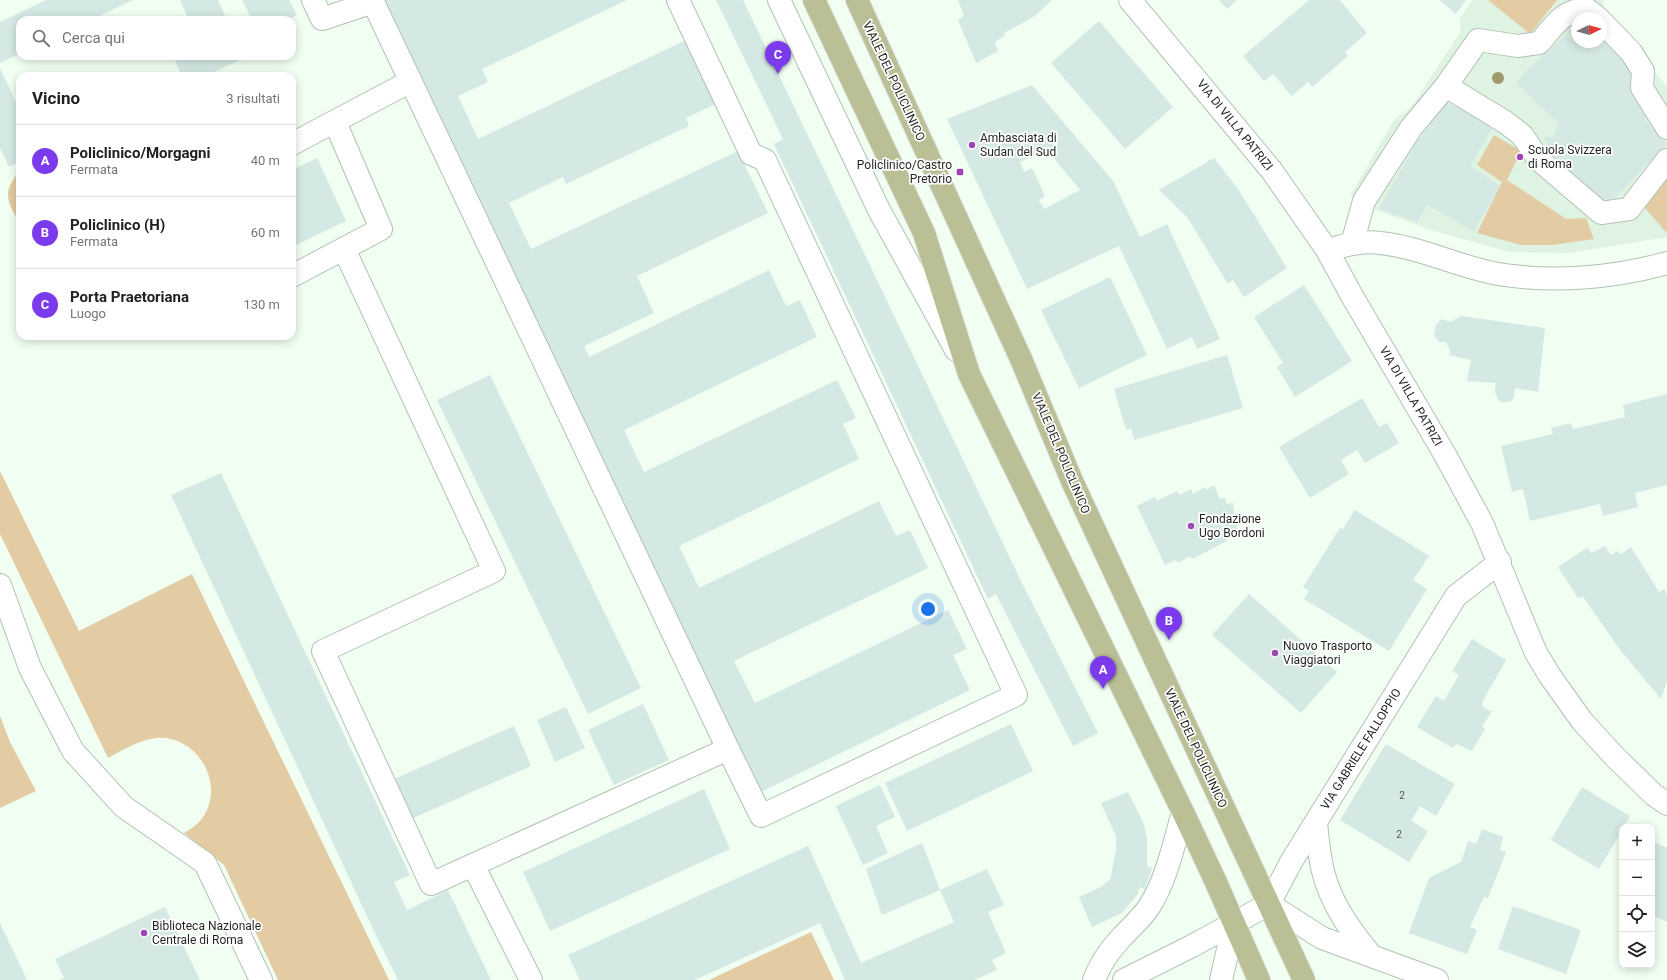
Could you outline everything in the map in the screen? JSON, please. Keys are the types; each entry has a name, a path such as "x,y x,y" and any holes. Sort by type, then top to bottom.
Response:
{"main road":[{"path":"814,0 924,233 969,374 1183,812 1259,980"},
{"name":"VIALE DEL POLICLINICO","path":"857,0 1021,359 1072,481 1270,904 1304,980"}],"street":[{"path":"313,0 322,19 373,2 761,816 1016,695 765,160 751,154 678,0"},
{"path":"779,0 879,210 969,374"},
{"name":"VIA DI VILLA PATRIZI","path":"1130,0 1272,171 1327,250 1352,296 1444,453 1482,523 1500,562 1522,622 1536,653 1550,676 1582,721 1614,756 1654,795 1667,804"},
{"path":"1352,244 1364,201 1411,128 1446,86 1478,40 1518,46 1539,43 1561,18 1572,11 1585,8 1590,12"},
{"path":"1607,26 1631,52 1642,71 1642,88 1667,128"},
{"path":"296,142 411,81"},
{"path":"1446,86 1505,122 1522,135 1539,160 1601,213 1629,209 1667,160"},
{"path":"296,274 381,229 335,122"},
{"path":"1327,250 1352,244 1379,242 1497,274 1546,279 1577,278 1601,275 1654,267 1667,263"},
{"path":"344,249 494,571 323,651 431,884 728,749"},
{"name":"VIA GABRIELE FALLOPPIO","path":"1270,904 1292,862 1456,596 1500,562"},
{"path":"0,585 30,668 74,751 124,807 205,863 261,980"},
{"path":"1094,980 1100,965 1109,952 1136,924 1150,906 1165,872 1183,812"},
{"path":"1316,823 1321,862 1327,885 1346,923 1370,954"},
{"path":"473,865 531,980"},
{"path":"1124,980 1192,946 1270,904 1322,938 1370,954 1437,980"},
{"path":"1220,980 1234,923"}],"shaded area":[{"name":"Scuola Svizzera di Roma","path":"1473,0 1603,0 1606,12 1571,12 1571,48 1607,48 1607,13 1667,87 1667,237 1570,253 1510,252 1427,229 1374,209 1350,196 1395,118 1410,109 1461,31 1459,19"},
{"path":"1488,0 1557,0 1530,34"},
{"path":"1494,135 1521,151 1507,180 1566,219 1586,218 1594,239 1553,245 1521,245 1477,233 1502,182 1477,165"},
{"path":"16,175 16,216 8,198 9,187"},
{"path":"1667,177 1667,231 1666,232 1643,206"},
{"path":"0,471 79,631 192,574 389,980 278,980 224,865 184,833 201,820 208,808 211,795 210,782 206,769 200,758 179,742 166,738 158,738 143,741 128,747 108,758 0,534"},
{"path":"0,716 10,742 36,791 0,808"},
{"path":"811,932 834,980 709,980"}],"building":[{"path":"46,0 133,0 99,16 16,16 16,55 0,63 0,22"},
{"path":"180,0 218,0 225,16 187,16"},
{"path":"242,0 289,0 297,15 295,16 250,16"},
{"path":"382,0 627,0 482,69 488,82 458,96 478,139 686,40 716,104 686,118 689,126 566,184 563,177 509,203 531,249 738,151 768,213 637,276 654,313 584,346 589,357 769,270 786,306 800,300 817,337 624,430 644,472 837,380 856,418 843,424 859,459 679,546 699,588 879,501 896,536 910,530 928,568 734,661 755,703 948,610 967,649 953,655 970,690 759,793"},
{"path":"716,0 743,0 1021,581 1098,733 1073,746 996,594 988,599 774,144 783,139"},
{"path":"958,0 1052,0 1035,16 1004,33 1005,36 995,42 998,51 976,63 958,20 964,16"},
{"path":"1219,0 1237,0 1227,9"},
{"path":"1309,0 1340,0 1367,33 1345,52 1348,56 1312,87 1308,82 1292,96 1273,74 1264,81 1243,56"},
{"path":"1439,0 1466,0 1456,14"},
{"path":"1099,21 1173,107 1125,149 1051,63"},
{"path":"1568,36 1571,39 1571,48 1607,48 1607,36 1627,54 1621,61 1627,65 1633,60 1633,95 1650,114 1644,119 1667,144 1615,198 1603,200 1556,159 1556,151 1547,152 1545,137 1555,137 1555,131 1559,124 1516,83 1562,38"},
{"path":"175,60 241,60 214,72 180,72"},
{"path":"0,68 16,102 16,163 9,167 0,148"},
{"path":"1032,85 1113,181 1140,237 1167,224 1220,339 1197,349 1192,337 1167,349 1119,246 1027,289 947,119","holes":["1047,150 1080,190 1044,209 1039,200 1045,196 1032,168 1024,172 1020,162"]},
{"path":"1445,101 1493,127 1470,166 1500,186 1474,231 1427,205 1417,222 1379,209 1414,148 1410,146 1415,136 1421,138"},
{"path":"317,158 346,221 296,245 296,168"},
{"path":"1214,158 1238,189 1287,268 1244,297 1233,280 1228,284 1187,217 1159,190"},
{"path":"1110,277 1147,355 1079,388 1041,310"},
{"path":"1304,285 1352,361 1295,397 1277,367 1283,363 1254,317"},
{"path":"1461,316 1545,328 1538,392 1515,388 1514,397 1511,401 1503,403 1499,401 1495,392 1496,383 1467,381 1471,360 1449,355 1450,350 1446,342 1439,342 1434,336 1436,325 1441,319 1451,322"},
{"path":"1227,355 1243,408 1134,440 1131,428 1126,430 1114,389"},
{"path":"490,375 641,688 588,714 437,400"},
{"path":"1667,394 1667,485 1635,493 1638,507 1603,516 1600,504 1530,521 1523,489 1512,492 1501,446 1553,434 1551,428 1571,423 1573,429 1625,417 1623,405"},
{"path":"1362,398 1379,427 1387,423 1399,443 1365,463 1357,450 1341,460 1349,474 1310,498 1279,447"},
{"path":"221,473 410,875 394,882 407,910 448,890 491,980 398,980 171,495"},
{"name":"Fondazione Ugo Bordoni","path":"1214,485 1220,499 1225,498 1227,504 1233,503 1235,522 1241,536 1234,538 1233,534 1226,538 1227,541 1192,559 1190,556 1178,563 1176,560 1165,565 1137,506 1155,497 1157,501 1177,491 1180,495 1191,489 1193,494 1205,487 1206,490"},
{"path":"1355,510 1429,556 1413,580 1427,589 1389,651 1304,599 1309,591 1303,587 1340,528 1343,529"},
{"path":"1605,546 1611,555 1618,551 1620,555 1631,547 1659,592 1664,589 1667,595 1667,681 1661,699 1621,651 1583,597 1578,598 1558,567 1588,547 1591,553"},
{"name":"Nuovo Trasporto Viaggiatori","path":"1249,594 1337,672 1301,713 1212,635"},
{"path":"1472,639 1506,660 1482,702 1483,707 1492,712 1482,726 1485,729 1472,751 1457,744 1453,748 1417,727 1436,696 1444,701 1459,675 1452,671"},
{"path":"643,704 669,760 614,785 588,730"},
{"path":"566,707 585,748 555,762 537,720"},
{"path":"1011,724 1033,771 907,831 885,783"},
{"path":"514,726 531,766 409,820 392,780"},
{"path":"1386,744 1455,784 1436,816 1420,806 1411,821 1428,831 1409,862 1340,820"},
{"path":"880,785 895,817 876,826 888,853 863,865 836,806"},
{"path":"1582,787 1630,816 1625,824 1619,824 1619,835 1599,869 1551,840"},
{"path":"704,789 730,849 550,931 523,872"},
{"path":"1128,792 1143,822 1147,838 1147,866 1152,868 1145,889 1140,887 1137,895 1122,913 1092,927 1079,897 1099,888 1110,880 1116,850 1116,836 1101,803"},
{"path":"1482,829 1503,837 1500,850 1506,852 1488,898 1484,897 1470,927 1477,930 1467,954 1409,933 1429,878 1461,862 1468,841 1476,844"},
{"path":"1655,842 1667,848 1667,922 1655,916"},
{"path":"922,843 940,890 882,915 866,869"},
{"path":"808,846 861,963 954,922 940,890 987,869 1004,905 988,912 1006,953 992,960 997,970 975,980 845,980 820,923 695,980 580,980 568,955"},
{"path":"1513,906 1581,930 1566,974 1498,949"},
{"name":"Biblioteca Nazionale Centrale di Roma","path":"165,907 200,980 59,980 64,978 55,959"},
{"path":"0,923 27,980 0,980"}],"place":[{"name":"Porta Praetoriana","path":"778,74"},
{"name":"Ambasciata di Sudan del Sud","path":"972,145"},
{"name":"Scuola Svizzera di Roma","path":"1520,157"},
{"name":"Policlinico/Castro Pretorio","path":"960,172"},
{"name":"Fondazione Ugo Bordoni","path":"1191,526"},
{"name":"Policlinico (H)","path":"1169,640"},
{"name":"Nuovo Trasporto Viaggiatori","path":"1275,653"},
{"name":"Policlinico/Morgagni","path":"1103,689"},
{"name":"Biblioteca Nazionale Centrale di Roma","path":"144,933"}]}
